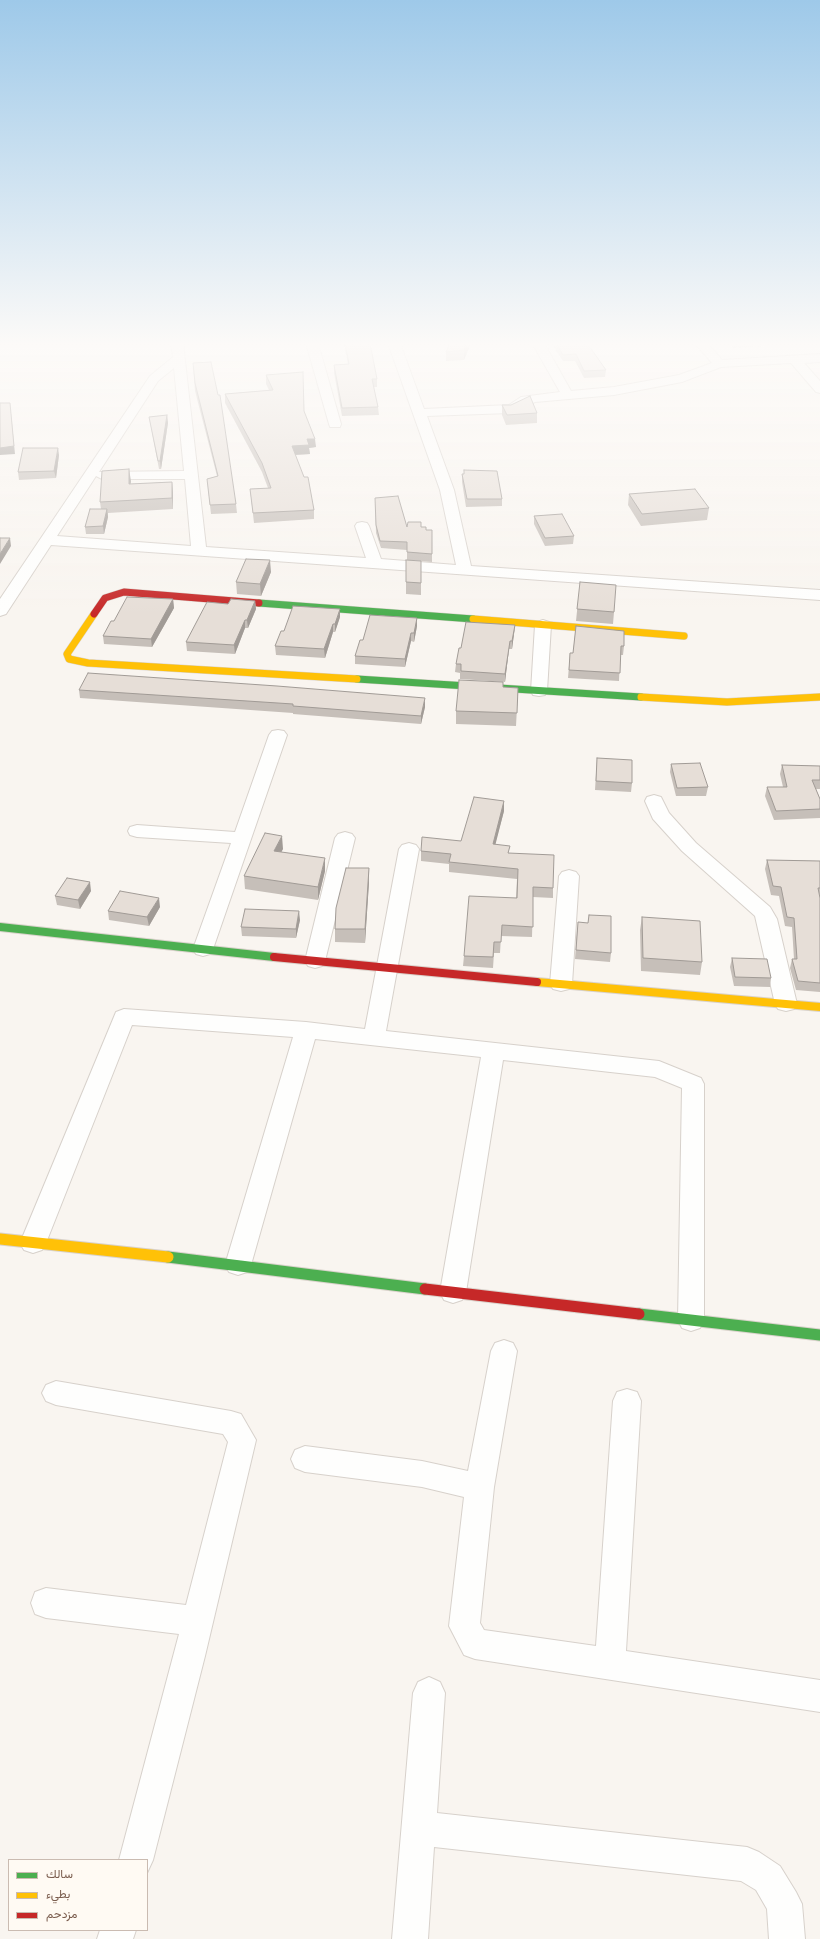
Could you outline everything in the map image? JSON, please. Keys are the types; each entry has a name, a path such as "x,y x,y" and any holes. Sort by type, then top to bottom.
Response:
{"street":[{"path":"0,610 118,433"},
{"path":"186,433 199,551"},
{"path":"427,433 447,490 465,570"},
{"path":"91,475 191,475"},
{"path":"362,526 375,564"},
{"path":"48,540 820,595"},
{"path":"684,636 124,592 105,598 67,654 69,659 88,663 727,702 820,697"},
{"path":"539,691 543,625"},
{"path":"203,949 278,735"},
{"path":"654,801 660,815 689,847 763,912 767,919 786,1004"},
{"path":"137,831 242,838"},
{"path":"315,962 345,838"},
{"path":"374,1038 410,849"},
{"path":"561,984 569,876"},
{"path":"0,927 315,962 820,1007"},
{"path":"33,1243 124,1018 306,1030 659,1069 693,1084 691,1320"},
{"path":"238,1264 306,1030"},
{"path":"453,1292 493,1051"},
{"path":"0,1239 238,1264 453,1292 820,1335"},
{"path":"504,1351 480,1487 464,1626 476,1644 820,1696"},
{"path":"56,1393 231,1423 242,1440 136,1859"},
{"path":"610,1664 627,1401"},
{"path":"305,1459 422,1474 480,1487"},
{"path":"46,1603 197,1621"},
{"path":"410,1939 430,1693"},
{"path":"419,1828 747,1864 768,1878 784,1904 787,1939"}],"building":[{"path":"0,433 13,433 14,446 0,448"},
{"path":"152,433 164,433 160,461 158,461"},
{"path":"207,433 226,433 236,504 210,505 207,479 218,476"},
{"path":"246,433 313,433 315,439 307,439 309,445 292,446 304,477 308,477 314,510 253,513 250,489 271,488 262,463"},
{"path":"23,448 58,448 54,471 18,472"},
{"path":"129,469 129,484 172,482 172,498 100,502 102,471"},
{"path":"464,470 497,471 502,499 467,499 462,474 464,474"},
{"path":"695,489 709,508 642,514 629,494"},
{"path":"398,496 407,527 408,522 421,522 421,527 426,527 426,530 432,530 432,554 407,552 407,542 380,541 376,525 375,498"},
{"path":"90,509 107,509 103,526 85,527"},
{"path":"562,514 574,536 545,538 534,516"},
{"path":"0,538 10,538 0,554"},
{"path":"246,559 270,560 260,584 236,582"},
{"path":"406,560 421,561 421,583 406,582"},
{"path":"580,582 616,585 614,612 577,609"},
{"path":"127,597 173,599 151,639 103,636 111,621 114,621"},
{"path":"231,599 255,601 234,645 186,642 207,602 228,604"},
{"path":"293,606 340,609 324,649 275,646 281,631 284,631"},
{"path":"370,615 417,618 414,633 411,633 405,659 355,656 360,640 363,640"},
{"path":"466,622 515,625 512,641 510,641 505,674 461,671 461,664 456,664"},
{"path":"576,626 624,631 624,646 621,646 620,673 569,670 570,653 573,653"},
{"path":"88,673 425,698 421,716 293,706 293,704 79,690"},
{"path":"459,680 503,682 503,687 518,688 517,713 456,711"},
{"path":"597,758 632,760 632,783 596,781"},
{"path":"700,763 708,787 677,788 671,764"},
{"path":"782,765 820,766 820,780 812,780 820,799 820,809 776,811 767,787 787,787"},
{"path":"474,797 504,801 493,844 510,846 508,853 554,855 553,888 533,887 533,927 502,925 501,942 494,942 493,957 464,956 469,896 517,898 518,869 449,862 451,854 421,851 422,837 461,841"},
{"path":"265,833 282,836 274,851 325,858 318,887 244,876"},
{"path":"767,860 820,861 820,888 818,888 820,898 820,983 798,981 792,959 797,959 794,918 787,917 781,887 773,886"},
{"path":"346,868 369,868 365,929 335,929 336,908"},
{"path":"67,878 90,882 78,900 55,896"},
{"path":"120,891 159,898 147,917 108,911"},
{"path":"245,909 299,911 296,929 241,927"},
{"path":"589,915 611,916 611,953 576,950 578,922 588,923"},
{"path":"642,917 700,921 702,962 643,958"},
{"path":"732,958 767,959 771,978 735,977"}],"traffic: fast":[{"path":"259,603 473,619"},
{"path":"357,679 641,697"},
{"path":"0,927 274,957"},
{"path":"168,1257 425,1289"},
{"path":"639,1314 820,1335"}],"traffic: slow":[{"path":"94,614 67,654 69,659 88,663 357,679"},
{"path":"473,619 684,636"},
{"path":"641,697 727,702 820,697"},
{"path":"537,982 820,1007"},
{"path":"0,1239 168,1257"}],"traffic: jam":[{"path":"94,614 105,598 124,592 259,603"},
{"path":"274,957 537,982"},
{"path":"425,1289 639,1314"}]}
